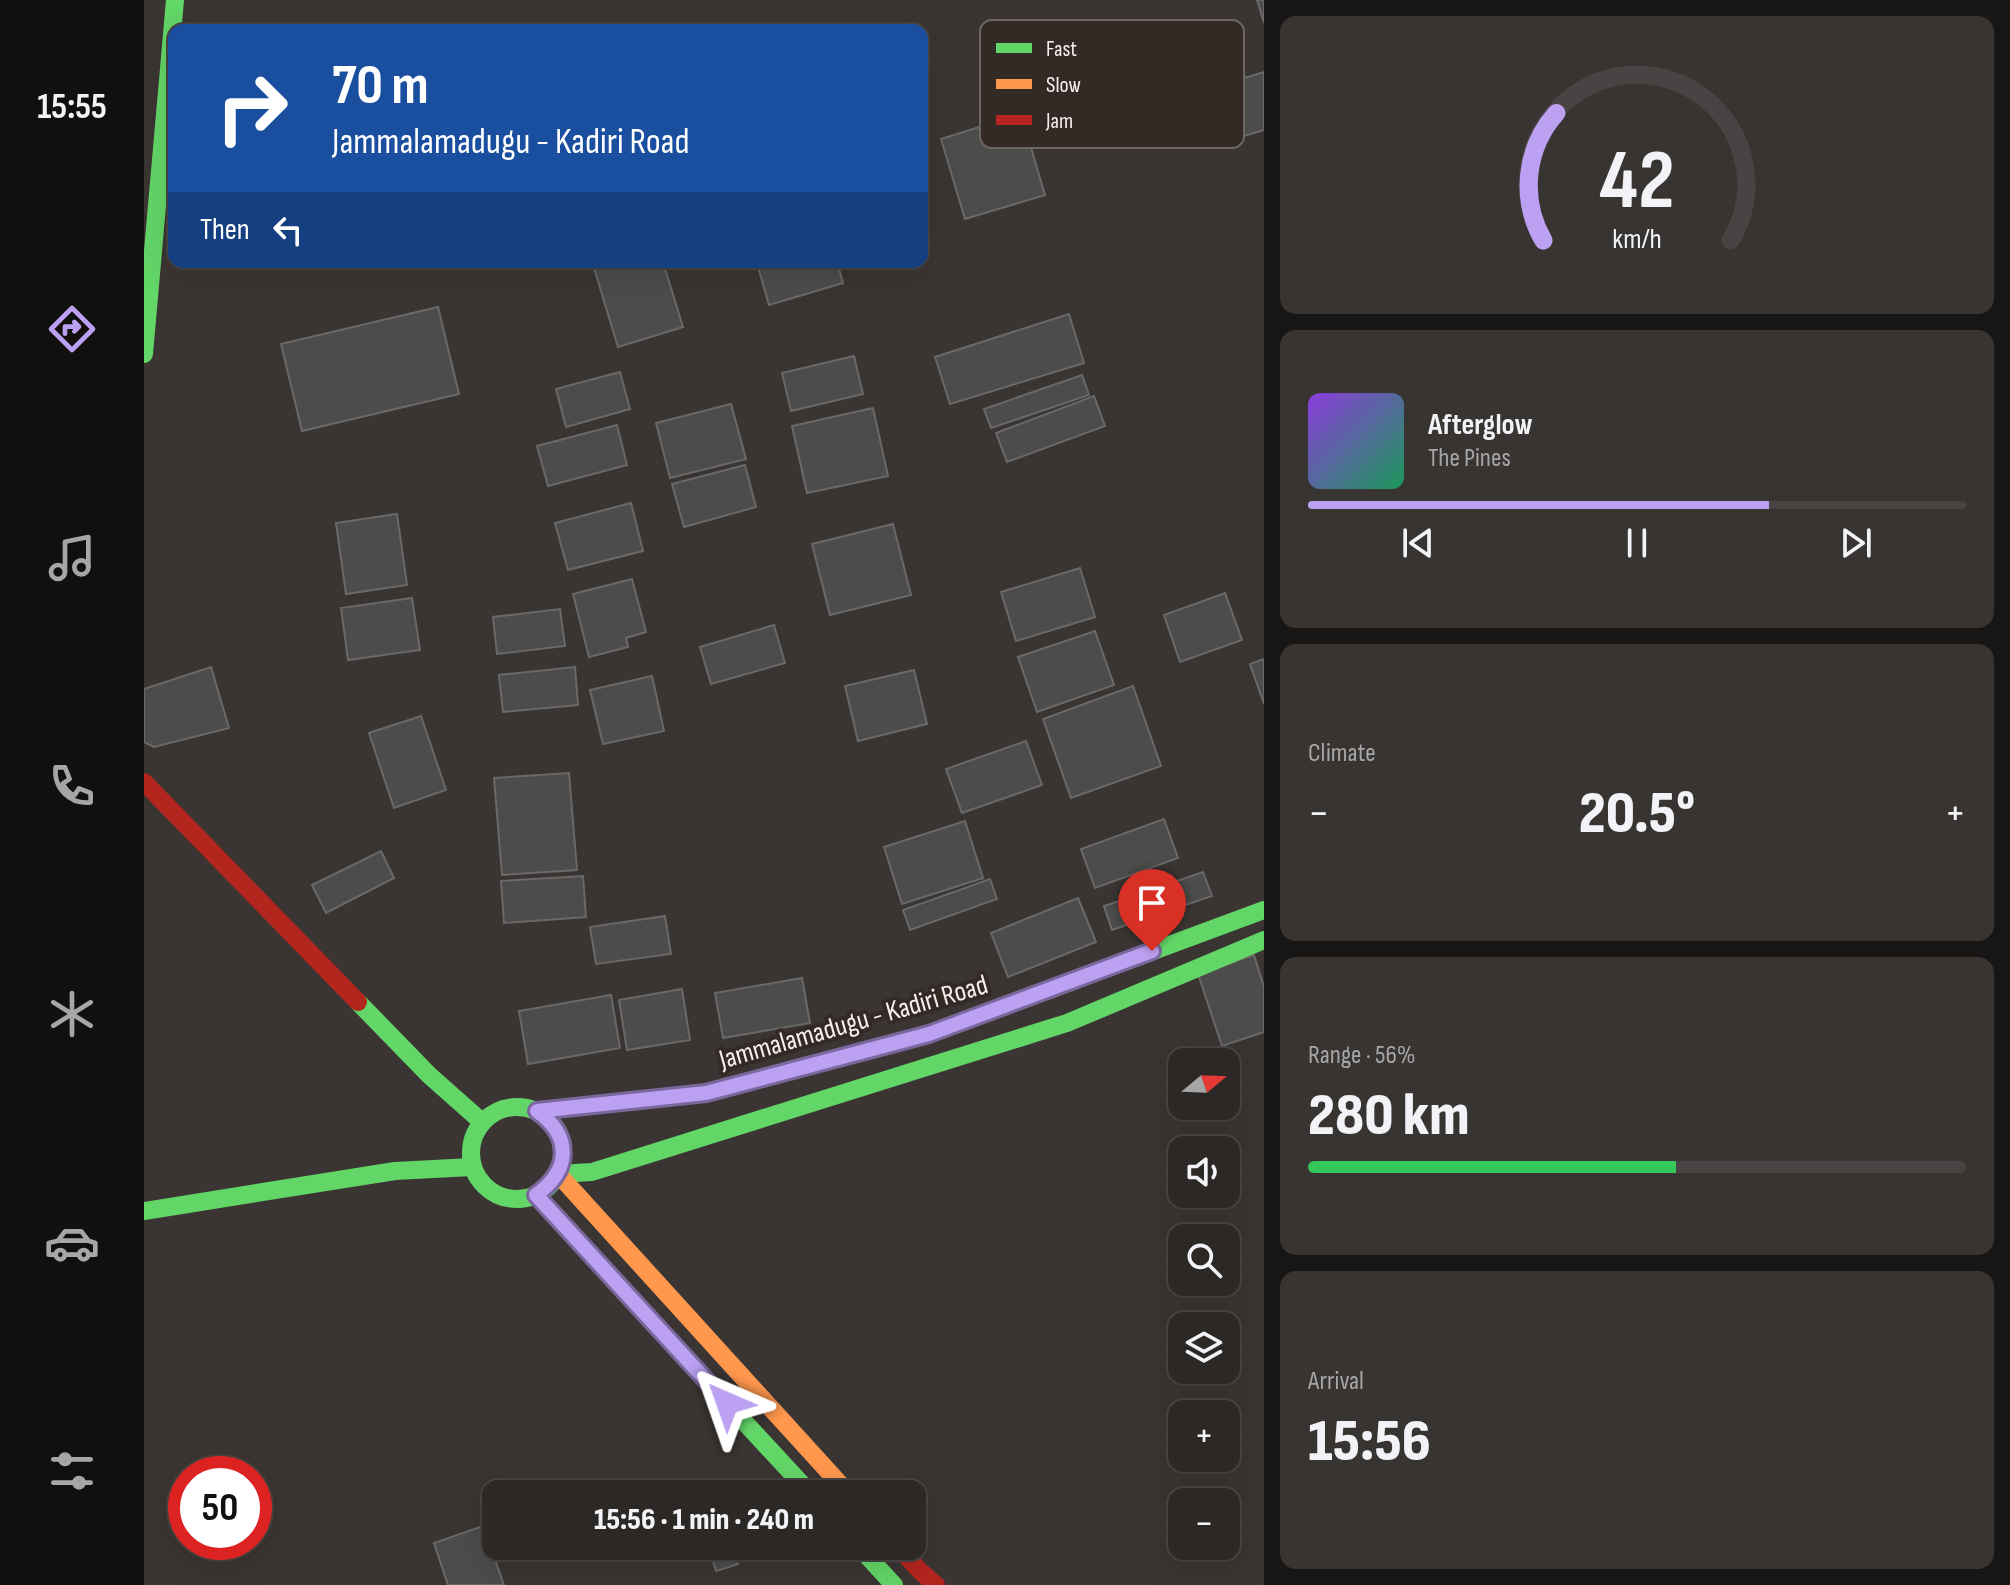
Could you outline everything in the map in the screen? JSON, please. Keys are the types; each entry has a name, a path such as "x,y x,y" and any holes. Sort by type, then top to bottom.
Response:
{"main road":[{"path":"173,24 175,0"},
{"path":"144,354 168,80"},
{"path":"144,782 429,1075 482,1122 474,1135 470,1151 472,1167 480,1181 492,1192 506,1198 521,1199 536,1195 558,1174 562,1160 558,1131 549,1119 537,1111"},
{"name":"Jammalamadugu - Kadiri Road","path":"482,1122 494,1112 508,1107 523,1106 537,1111 706,1093 929,1034 1264,910"},
{"path":"558,1174 592,1172 1067,1023 1264,940"},
{"path":"144,1211 395,1171 472,1167"},
{"path":"558,1174 836,1480"},
{"path":"536,1195 798,1480"},
{"path":"871,1560 894,1585"},
{"path":"910,1560 936,1585"}],"building":[{"path":"1257,0 1264,0 1264,23"},
{"path":"1264,72 1264,130 1244,136 1244,78"},
{"path":"980,127 980,148 1031,148 1045,195 965,219 941,139"},
{"path":"594,268 665,268 683,327 618,347"},
{"path":"758,268 839,268 843,283 769,305"},
{"path":"438,307 459,394 302,431 281,344"},
{"path":"1069,314 1084,363 950,404 935,357"},
{"path":"854,356 863,394 791,411 782,373"},
{"path":"620,372 630,409 566,427 556,389"},
{"path":"1082,375 1089,395 991,428 984,409"},
{"path":"1094,396 1105,426 1007,462 996,433"},
{"path":"731,404 746,459 670,478 656,423"},
{"path":"873,408 888,476 807,493 792,426"},
{"path":"617,425 627,465 548,486 537,446"},
{"path":"745,465 756,507 684,527 672,484"},
{"path":"631,503 643,551 568,570 555,523"},
{"path":"397,514 407,585 346,594 336,523"},
{"path":"893,524 911,595 830,615 812,544"},
{"path":"1080,568 1095,617 1016,641 1001,592"},
{"path":"632,579 646,632 626,638 628,647 589,657 573,594"},
{"path":"1225,593 1242,640 1180,662 1164,615"},
{"path":"412,598 420,650 348,660 341,608"},
{"path":"560,609 565,646 497,654 493,617"},
{"path":"774,625 785,663 711,684 700,647"},
{"path":"1095,631 1114,685 1037,712 1018,657"},
{"path":"1264,659 1264,704 1250,664"},
{"path":"211,667 229,728 154,747 144,742 144,689"},
{"path":"575,667 578,705 503,712 499,675"},
{"path":"914,670 927,724 858,741 845,686"},
{"path":"652,676 664,731 603,744 590,690"},
{"path":"1133,686 1161,766 1071,798 1043,719"},
{"path":"421,716 446,790 394,808 369,733"},
{"path":"1026,741 1042,785 962,813 946,769"},
{"path":"569,773 577,870 502,875 494,778"},
{"path":"1164,819 1178,858 1095,888 1081,849"},
{"path":"965,821 983,878 902,904 884,847"},
{"path":"381,851 394,878 326,913 312,885"},
{"path":"1203,872 1212,896 1112,930 1104,906"},
{"path":"583,876 586,917 504,923 501,881"},
{"path":"990,879 997,899 910,930 903,910"},
{"path":"1078,898 1096,942 1008,977 991,933"},
{"path":"665,916 671,954 596,964 590,927"},
{"path":"1254,955 1264,987 1264,1032 1222,1046 1198,974"},
{"path":"802,978 810,1023 723,1038 715,993"},
{"path":"682,989 690,1040 627,1050 619,1000"},
{"path":"611,995 620,1048 528,1064 519,1011"},
{"path":"482,1526 482,1560 495,1560 504,1585 448,1585 434,1543"},
{"path":"712,1560 737,1560 738,1564 716,1571"}],"traffic: fast":[{"path":"173,24 175,0"},
{"path":"144,354 168,80"},
{"path":"537,1111 706,1093 929,1034 1264,910"},
{"path":"558,1174 592,1172 1067,1023 1264,940"},
{"path":"358,1002 429,1075 482,1122"},
{"path":"517,1107 535,1110 550,1120 560,1135 563,1153 560,1171 550,1186 535,1196 517,1199 499,1196 484,1186 474,1171 471,1153 474,1135 484,1120 499,1110 517,1107"},
{"path":"144,1211 395,1171 472,1167"},
{"path":"662,1333 798,1480"},
{"path":"871,1560 894,1585"}],"traffic: slow":[{"path":"558,1174 836,1480"}],"traffic: jam":[{"path":"144,782 358,1002"},
{"path":"536,1195 662,1333"},
{"path":"910,1560 936,1585"}],"route":[{"path":"727,1403 536,1195 558,1174 562,1160 558,1131 549,1119 537,1111 706,1093 929,1034 1152,951"}]}
